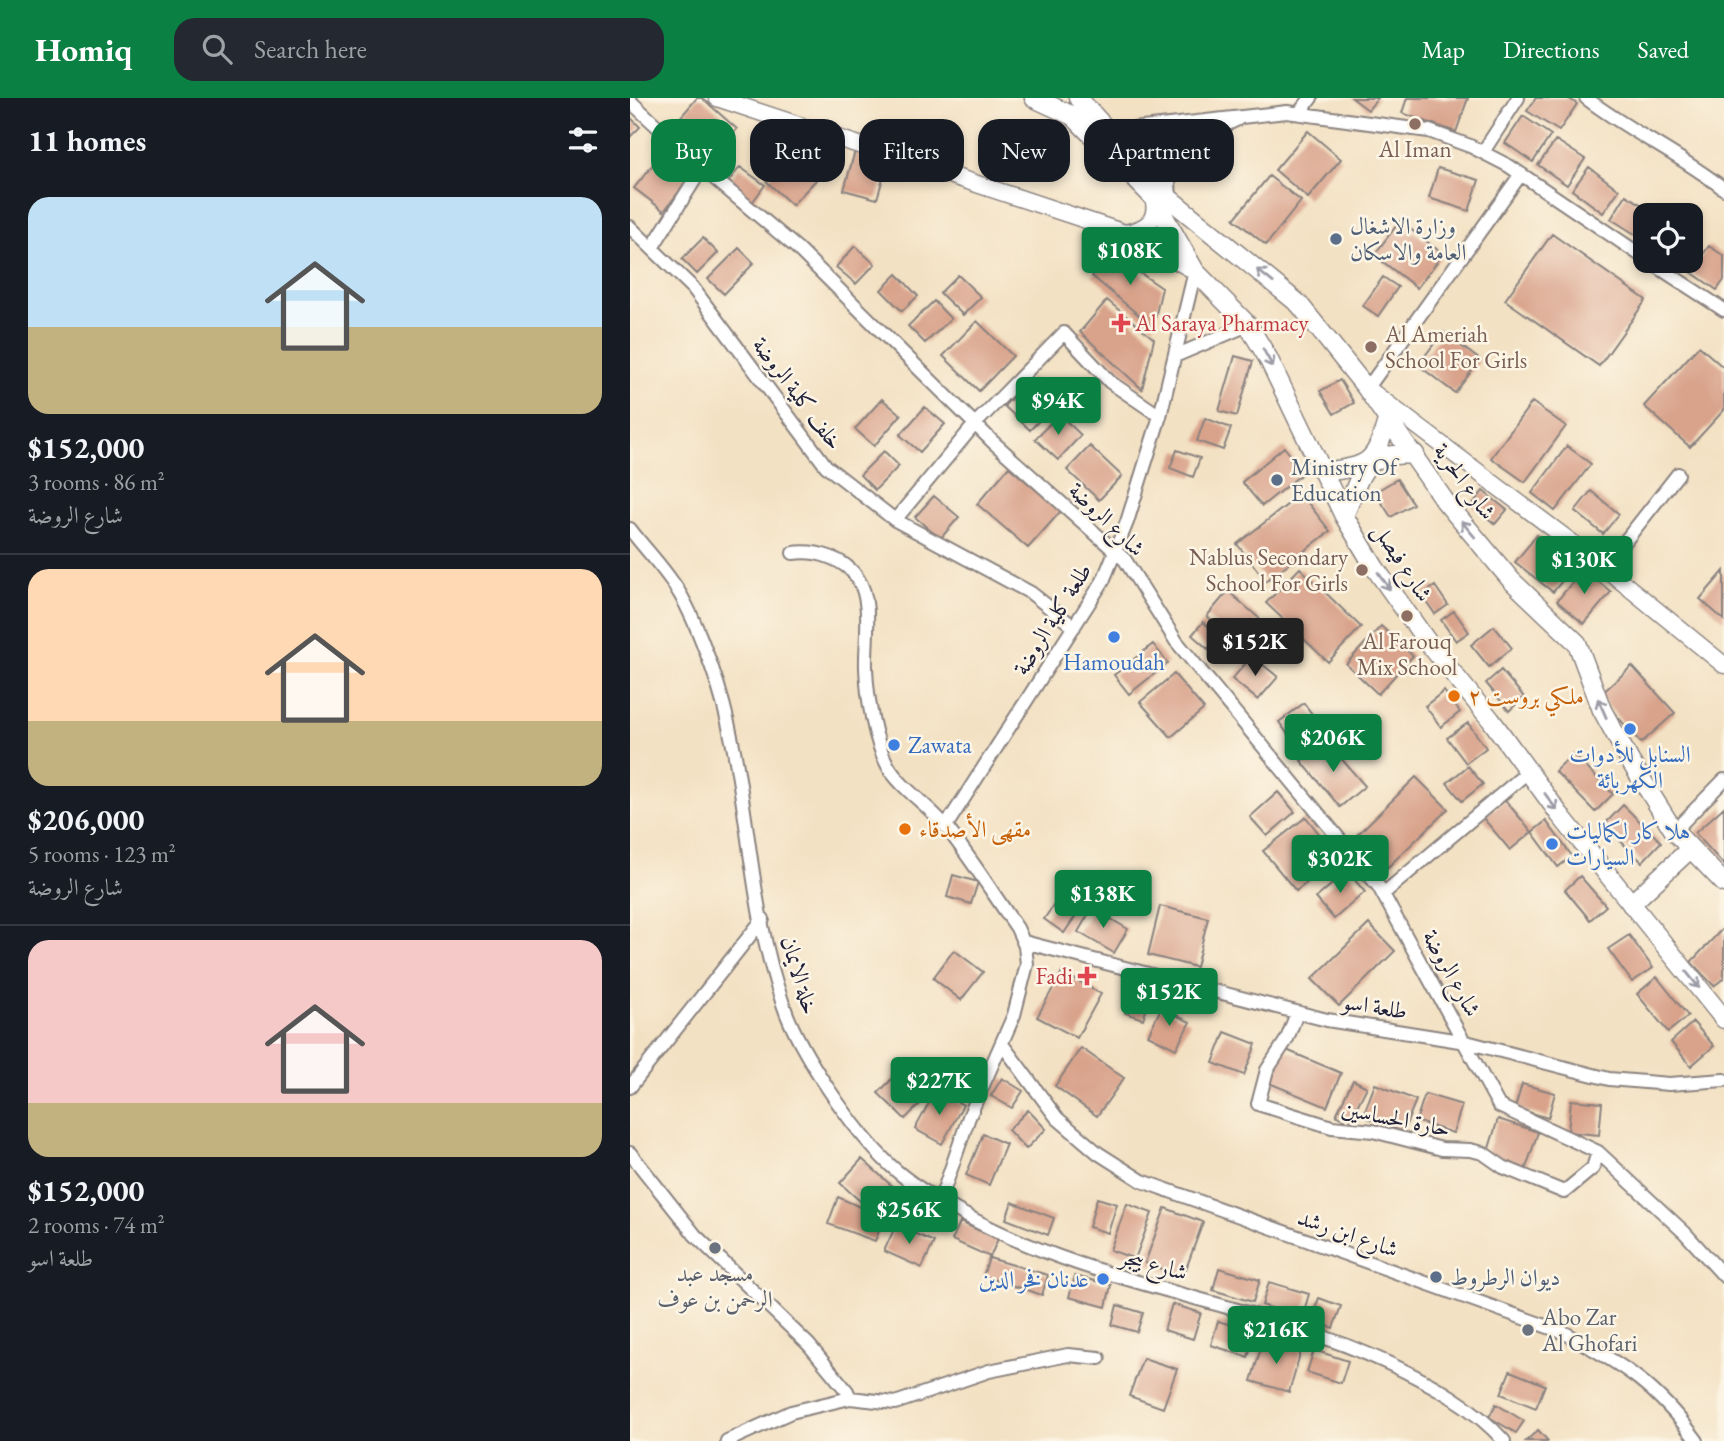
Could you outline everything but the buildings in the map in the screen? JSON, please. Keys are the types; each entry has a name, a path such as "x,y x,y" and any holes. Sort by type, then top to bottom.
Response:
{"main road":[{"name":"شارع فيصل","path":"1034,98 1073,116 1161,198 1195,271 1248,325 1268,358 1344,516 1375,568 1426,640 1724,1019"},
{"name":"شارع الحرية","path":"1078,98 1095,119"},
{"name":"شارع الحرية","path":"1151,182 1161,198 1300,304 1367,388 1415,454 1444,500 1511,580 1577,643 1602,710 1674,831 1724,883"},
{"path":"1344,516 1379,449 1388,417"},
{"path":"1323,472 1361,467 1385,454 1415,454"},
{"path":"1631,904 1690,849"}],"street":[{"path":"717,98 1125,233 1195,271"},
{"path":"1299,113 1311,98"},
{"path":"1483,152 1518,98"},
{"path":"1586,98 1631,130 1699,169 1724,189"},
{"name":"شارع الروضة","path":"630,101 651,121"},
{"path":"1209,119 1248,114 1299,113 1424,130 1483,152 1521,174 1633,250"},
{"path":"1125,233 1141,230 1152,221 1161,198 1168,164 1217,129 1248,114"},
{"path":"1521,174 1367,388 1604,568 1724,665"},
{"path":"652,248 693,182"},
{"name":"شارع الروضة","path":"719,182 797,248 975,424 1125,560 1176,641 1383,894 1499,1106 1598,1152 1685,1233 1724,1276"},
{"name":"خلف كلية الروضة","path":"630,227 693,288 826,466 895,520 1031,593 1074,626"},
{"name":"طلعة كلية الروضة","path":"946,826 1103,581 1160,416 1195,271"},
{"path":"1667,273 1724,310"},
{"path":"1175,356 1248,325"},
{"path":"895,520 975,424 1064,333 1110,382 1160,416"},
{"path":"1604,568 1678,474"},
{"path":"630,529 678,590 712,666 738,765 762,919"},
{"path":"793,553 808,551 822,554 851,570 860,581 865,602 866,671 870,712 888,766 946,826 1024,942 1026,970 1002,1044 968,1117 940,1201"},
{"path":"1383,894 1528,771"},
{"path":"1674,831 1724,780"},
{"name":"خلة الايمان","path":"630,1087 762,919"},
{"name":"خلة الايمان","path":"762,919 783,1008 822,1077 863,1135 889,1165 940,1201"},
{"name":"طلعة اسو","path":"1024,942 1297,1013 1466,1042 1609,1079 1670,1084 1724,1080"},
{"name":"حارة الحساسين","path":"1297,1013 1287,1040 1267,1070 1258,1104 1332,1127 1373,1131 1442,1149 1470,1150 1564,1192 1593,1168 1598,1152"},
{"name":"شارع ابن رشد","path":"1002,1044 1057,1118 1098,1153 1142,1181 1565,1333 1628,1368 1667,1402 1698,1441"},
{"path":"630,1153 695,1235 809,1345 850,1398"},
{"name":"شارع بيجر","path":"940,1201 992,1230 1058,1257 1307,1329 1372,1356 1447,1394 1504,1441"},
{"path":"727,1441 792,1412 850,1398 895,1403 989,1371 1068,1354 1099,1358"}],"place":[{"name":"Al Iman","path":"1415,124"},
{"name":"وزارة الاشغال العامة والاسكان","path":"1336,239"},
{"name":"Al Saraya Pharmacy","path":"1121,323"},
{"name":"Al Ameriah School For Girls","path":"1371,347"},
{"name":"Ministry Of Education","path":"1277,480"},
{"name":"Nablus Secondary School For Girls","path":"1362,570"},
{"name":"Al Farouq Mix School","path":"1407,616"},
{"name":"Hamoudah","path":"1114,637"},
{"name":"ملكي بروست ٢","path":"1454,696"},
{"name":"السنابل للأدوات الكهربائة","path":"1630,729"},
{"name":"Zawata","path":"894,745"},
{"name":"مقهى الأصدقاء","path":"905,829"},
{"name":"هلا كار لكماليات السيارات","path":"1552,844"},
{"name":"Fadi","path":"1087,976"},
{"name":"مسجد عبد الرحمن بن عوف","path":"715,1248"},
{"name":"ديوان الرطروط","path":"1436,1277"},
{"name":"عدنان فخر الدين","path":"1103,1279"},
{"name":"Abo Zar Al Ghofari","path":"1528,1330"}]}
